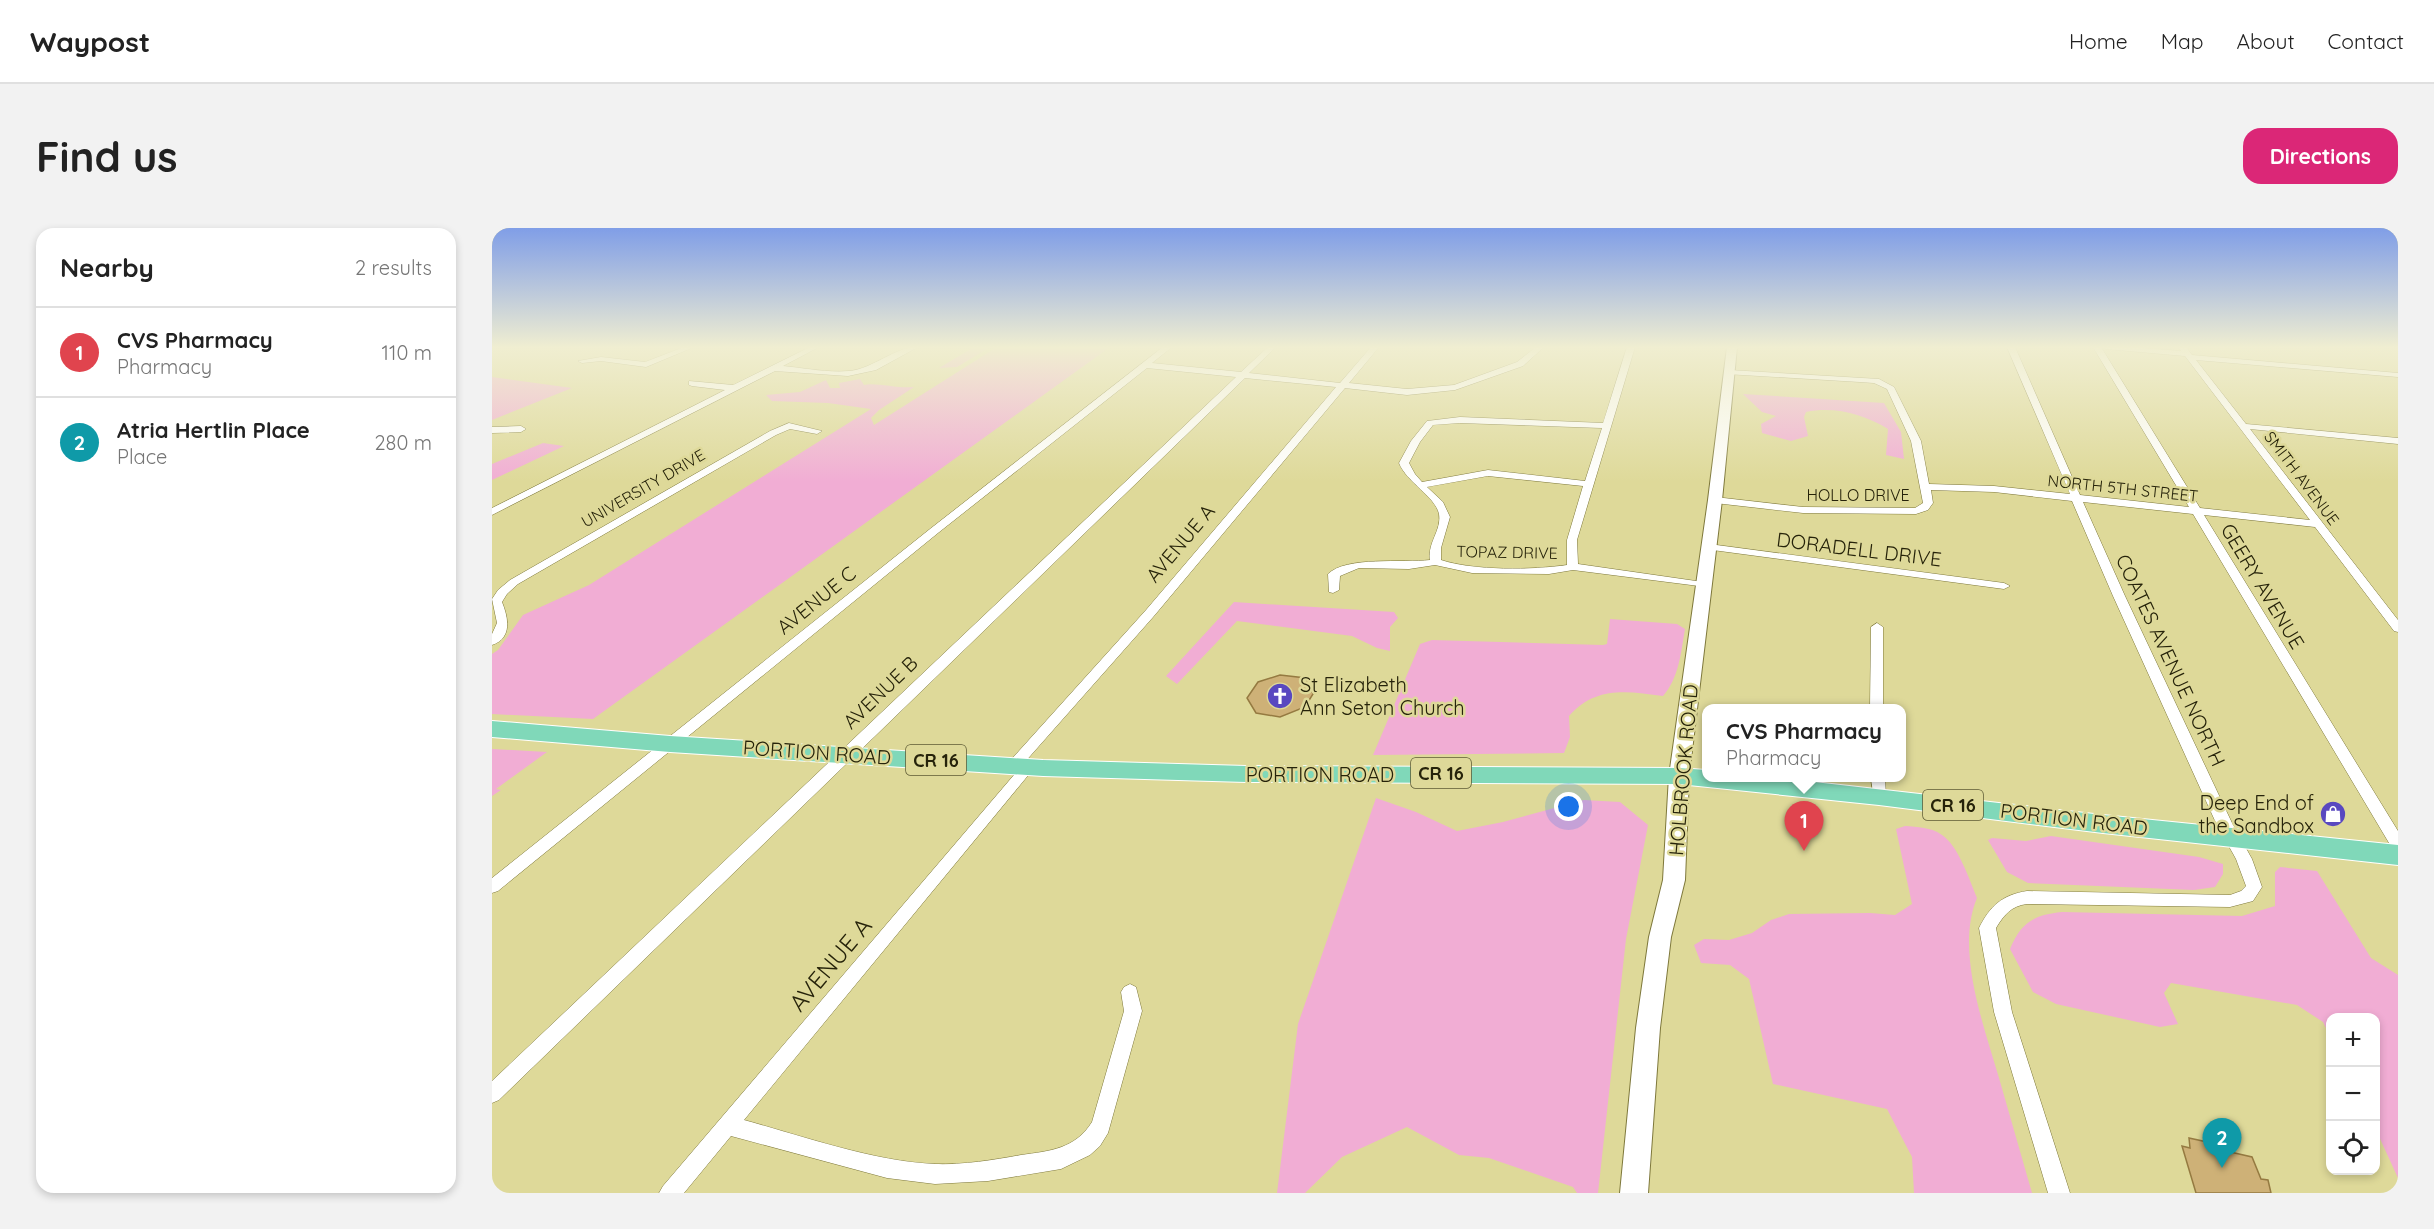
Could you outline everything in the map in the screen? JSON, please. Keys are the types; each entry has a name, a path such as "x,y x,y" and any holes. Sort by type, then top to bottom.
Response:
{"main road":[{"name":"PORTION ROAD","path":"492,729 670,744 1021,766 1246,774 1702,777"},
{"name":"PORTION ROAD","path":"1788,782 1878,787 2233,837 2398,855"}],"street":[{"path":"492,512 725,392"},
{"name":"AVENUE C","path":"492,887 1111,392"},
{"name":"AVENUE B","path":"492,1094 1224,392"},
{"name":"AVENUE A","path":"670,1193 1021,766 1337,392"},
{"path":"1573,567 1570,552 1572,540 1617,392"},
{"name":"HOLBROOK ROAD","path":"1634,1193 1648,1028 1660,937 1674,880 1679,776 1727,392"},
{"name":"HOLLO DRIVE","path":"1715,500 1803,510 1916,511 1926,507 1916,441 1892,392"},
{"name":"COATES AVENUE NORTH","path":"2032,392 2119,596 2233,837 2254,887 2247,896 2229,901 2037,896 2017,898 1999,907 1987,928 2003,1012 2059,1193"},
{"name":"GEERY AVENUE","path":"2124,392 2398,844"},
{"name":"SMITH AVENUE","path":"2217,392 2396,623"},
{"name":"TOPAZ DRIVE","path":"1607,426 1460,420 1436,421 1426,426 1404,463 1408,473 1439,505 1445,517 1434,549 1436,562 1472,570 1549,571 1573,567 1703,585"},
{"name":"UNIVERSITY DRIVE","path":"492,641 502,630 504,622 494,602 502,592 524,576 773,433 789,426 817,431"},
{"path":"2243,426 2398,441"},
{"path":"492,430 521,429"},
{"path":"1422,485 1488,473 1589,484"},
{"name":"NORTH 5TH STREET","path":"1924,487 1994,489 2317,524"},
{"name":"DORADELL DRIVE","path":"1709,547 2004,586"},
{"path":"1334,590 1334,574 1349,566 1409,566 1436,562"},
{"path":"1877,627 1877,704"},
{"path":"726,1125 887,1168 935,1174 988,1171 1061,1159 1083,1148 1093,1139 1101,1126 1133,1011 1130,992"}],"shaded area":[{"path":"492,392 562,392 492,420"},
{"path":"800,392 906,392 871,418 874,425 926,392 1047,392 593,719 492,714 492,654 498,650 523,615 589,585 871,409 828,403 772,401 766,395"},
{"path":"1743,394 1884,403 1901,432 1904,459 1886,455 1888,429 1859,415 1838,411 1806,412 1804,417 1808,436 1791,441 1762,433 1761,424 1776,416 1762,412"},
{"path":"543,443 564,446 492,480 492,464"},
{"path":"1234,602 1394,612 1398,618 1390,627 1390,651 1377,648 1352,636 1237,621 1177,684 1166,676"},
{"path":"1610,619 1677,624 1685,629 1676,673 1663,696 1612,693 1601,695 1579,706 1569,716 1570,737 1564,753 1373,755 1420,644 1432,640 1603,645 1607,644"},
{"path":"492,749 547,752 496,789 501,790 492,796"},
{"path":"1376,798 1416,812 1457,831 1503,822 1584,800 1620,802 1648,825 1626,939 1598,1193 1577,1193 1573,1187 1489,1158 1459,1155 1407,1127 1342,1157 1305,1193 1277,1193 1298,1024"},
{"path":"1905,826 1933,830 1948,840 1963,864 1977,898 1971,919 1969,941 1974,988 2032,1193 1914,1193 1912,1157 1887,1109 1773,1084 1749,979 1730,965 1701,963 1694,945 1704,939 1729,940 1752,933 1771,920 1789,914 1895,915 1912,904 1896,829"},
{"path":"2051,836 2199,857 2223,864 2223,874 2215,887 2194,890 2028,883 2007,872 1988,840 1992,838 2026,841"},
{"path":"2280,867 2317,871 2371,958 2398,975 2398,1178 2380,1139 2380,1013 2326,1013 2326,1028 2323,1022 2297,1005 2171,983 2164,993 2178,1024 2160,1027 2056,1004 2033,992 2010,949 2024,926 2036,918 2052,913 2242,916 2275,906 2275,872"}],"building":[{"name":"St Elizabeth Ann Seton Church","path":"1280,675 1306,678 1313,694 1305,707 1280,717 1256,713 1247,698 1258,682"},
{"path":"2189,1138 2207,1142 2208,1147 2252,1157 2261,1179 2268,1180 2271,1193 2196,1193 2182,1146 2190,1148"}],"place":[{"name":"St Elizabeth Ann Seton Church","path":"1280,696"},
{"name":"Deep End of the Sandbox","path":"2333,814"},
{"name":"CVS Pharmacy","path":"1804,851"},
{"name":"Atria Hertlin Place","path":"2222,1168"}]}
